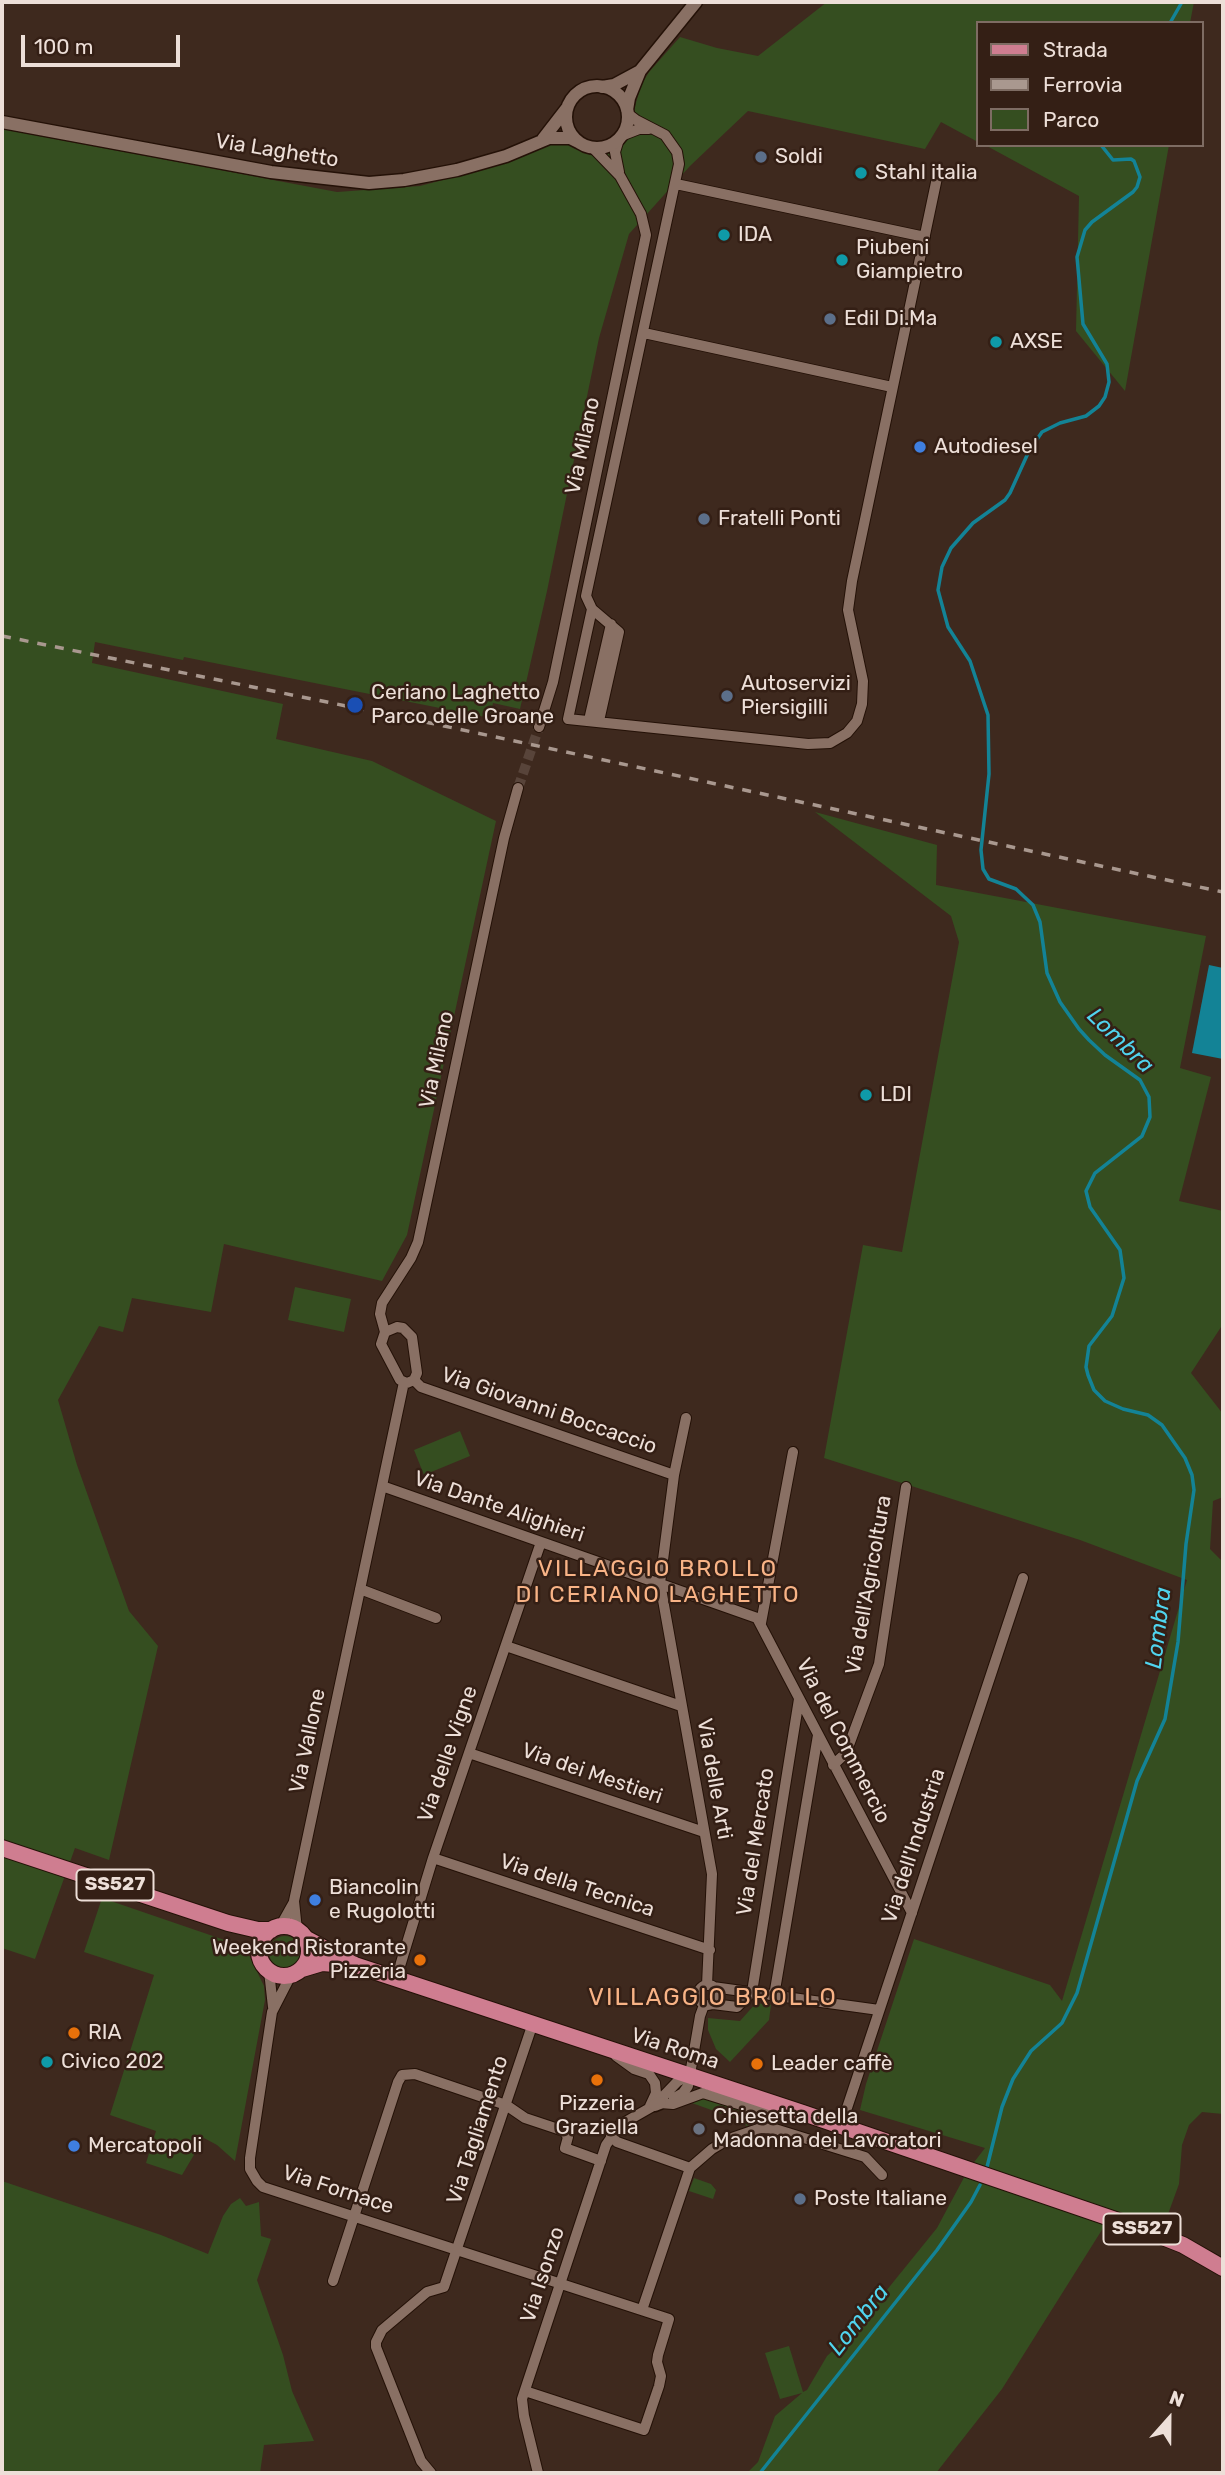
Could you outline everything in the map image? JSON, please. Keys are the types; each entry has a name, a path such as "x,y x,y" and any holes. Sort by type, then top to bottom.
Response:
{"main road":[{"name":"SS527","path":"2,1848 228,1923 258,1930 276,1928 301,1934"},
{"name":"SS527","path":"228,1923 250,1940 268,1971 280,1976 296,1972"},
{"path":"259,1954 264,1936 276,1928"},
{"name":"Via Roma","path":"301,1934 355,1965 785,2107 1145,2230 1183,2245 1223,2268"},
{"path":"296,1972 309,1953 301,1934"},
{"name":"Via Roma","path":"296,1972 322,1963 355,1965"}],"street":[{"path":"620,138 628,121 629,98 640,71 696,2"},
{"path":"640,71 614,85 585,89 577,93 567,108 568,129 574,138 588,146 611,145 639,129 653,129"},
{"path":"594,721 611,624 592,609 586,596 679,164 677,152 665,135 627,112 618,95 602,87"},
{"name":"Via Laghetto","path":"544,139 567,108"},
{"name":"Via Laghetto","path":"2,122 271,172 369,183 404,180 457,170 506,156 544,139 570,138 588,146"},
{"name":"Via Milano","path":"538,727 552,682 646,235 641,214 615,161 620,138"},
{"name":"Via Milano","path":"588,146 621,176"},
{"path":"592,609 568,719 808,744 830,743 847,733 857,721 862,704 863,681 848,610 938,173"},
{"path":"676,184 925,237"},
{"path":"644,333 892,387"},
{"name":"Via Milano","path":"409,1381 382,1350 385,1332 380,1314 382,1303 411,1258 418,1242 504,838 518,788"},
{"path":"382,1486 409,1381 417,1373 412,1337 397,1326 385,1332"},
{"name":"Via Giovanni Boccaccio","path":"409,1381 674,1475"},
{"name":"Via delle Arti","path":"686,1418 674,1475 660,1583 712,1874 710,1986"},
{"path":"761,1623 793,1452"},
{"name":"Via Dante Alighieri","path":"382,1486 752,1615 761,1623"},
{"name":"Via Vallone","path":"301,1934 295,1901 382,1486"},
{"name":"Via dell'Agricoltura","path":"833,1765 846,1753 878,1664 906,1487"},
{"name":"Via delle Vigne","path":"396,1979 433,1858 541,1542"},
{"name":"Via dell'Industria","path":"841,2126 1023,1578"},
{"path":"360,1589 436,1618"},
{"name":"Via del Commercio","path":"761,1623 912,1913"},
{"path":"506,1646 681,1706"},
{"name":"Via del Mercato","path":"752,1992 799,1698"},
{"name":"Via del Mercato","path":"774,1996 818,1735"},
{"name":"Via dei Mestieri","path":"469,1752 704,1832"},
{"name":"Via della Tecnica","path":"433,1858 710,1951"},
{"name":"Via Vallone","path":"276,1928 295,1901"},
{"name":"Via Fornace","path":"268,1971 274,2008 250,2158 253,2176 263,2187 669,2319 658,2355 661,2376 659,2386 644,2430 525,2391"},
{"name":"Via Fornace","path":"274,2008 296,1972"},
{"path":"752,1992 737,2007 709,2004 699,2000 698,1994 701,1988 710,1986 879,2010"},
{"path":"689,2075 700,2016 718,1995 710,1986"},
{"name":"Via Tagliamento","path":"431,2473 421,2461 376,2342 382,2330 428,2292 444,2287 533,2023"},
{"path":"604,2048 634,2069 649,2074 655,2083 654,2106"},
{"path":"333,2281 402,2075 415,2074 506,2105 525,2118 564,2131 568,2137 565,2148 601,2161"},
{"name":"Via Isonzo","path":"538,2473 522,2406 525,2391 601,2161 611,2136 620,2125 683,2093 688,2086 689,2075"},
{"name":"Via Isonzo","path":"654,2106 673,2104 703,2093 767,2113 785,2107"},
{"path":"642,2310 690,2168 712,2149 729,2139 761,2128 775,2129 864,2157 882,2175"},
{"path":"611,2136 617,2142 690,2168"}],"green space":[{"path":"827,2 1194,2 1190,21 976,21 976,141 941,122 925,149 748,111 690,166 629,234 599,338 520,709 493,703 490,718 95,642 92,663 283,704 276,739 372,761 496,821 407,1235 382,1281 224,1244 211,1312 132,1298 123,1332 99,1326 58,1400 77,1465 129,1611 158,1646 109,1860 75,1848 35,1959 2,1948 2,129 337,192 420,186 492,167 554,143 604,152 626,138 641,85 680,37 758,56"},
{"path":"989,147 1169,147 1125,391 1076,331 1079,196"},
{"path":"815,812 937,845 936,885 1206,936 1180,1068 1211,1077 1179,1201 1223,1211 1223,1324 1191,1373 1223,1414 1223,1497 1213,1501 1210,1549 1223,1562 1223,2114 1202,2112 1189,2125 1182,2145 1179,2184 1167,2217 1157,2226 1138,2222 1129,2234 1105,2225 1002,2389 936,2473 747,2473 758,2462 775,2416 802,2393 780,2399 765,2353 789,2346 803,2392 807,2390 827,2356 852,2333 937,2228 968,2170 985,2148 860,2110 866,2084 914,1939 1050,1985 1062,2001 1187,1580 1080,1540 824,1458 863,1245 902,1252 959,942 951,916"},
{"path":"295,1287 351,1299 344,1332 288,1320"},
{"path":"460,1431 470,1456 424,1475 414,1450"},
{"path":"102,1898 245,1947 264,1986 265,2000 235,2161 217,2145 204,2138 182,2175 146,2163 156,2131 110,2115 154,1975 84,1952"},
{"path":"285,1936 297,1940 301,1952 297,1964 285,1968 273,1964 269,1952 273,1940"},
{"path":"756,2003 771,2005 769,2020 730,2062 716,2049 708,2030 708,2018 740,2021"},
{"path":"714,2100 770,2119 746,2126 745,2122 689,2102"},
{"path":"694,2178 711,2184 716,2190 713,2199 689,2191"},
{"path":"2,2181 161,2235 208,2254 223,2216 231,2204 240,2198 246,2206 259,2202 261,2236 271,2239 257,2280 283,2355 292,2391 314,2441 264,2445 260,2473 2,2473"}],"water":[{"path":"1209,965 1223,968 1223,1059 1192,1053"}],"waterway":[{"name":"Lombra","path":"1171,21 1182,2"},
{"name":"Lombra","path":"987,2167 1002,2107 1013,2079 1031,2051 1062,2023 1077,1993 1137,1781 1165,1719 1178,1642 1186,1544 1194,1490 1192,1475 1185,1458 1162,1425 1148,1415 1105,1401 1094,1390 1088,1375 1086,1367 1089,1346 1112,1316 1124,1278 1120,1250 1090,1207 1086,1191 1095,1173 1142,1136 1150,1117 1149,1097 1140,1080 1089,1040 1060,1002 1047,973 1040,922 1033,905 1016,889 989,879 983,869 981,850 989,774 988,715 970,661 948,627 938,590 942,567 951,548 973,523 1005,500 1029,451 1042,432 1060,423 1086,416 1099,406 1105,397 1109,382 1107,364 1083,324 1077,257 1085,230 1133,192 1140,177 1134,161 1113,160 1103,147"},
{"name":"Lombra","path":"760,2473 937,2250 980,2185"}],"tunnel":[{"path":"518,788 539,727"}],"railway":[{"path":"2,636 430,723 1223,892"}],"place":[{"name":"Soldi","path":"761,157"},
{"name":"Stahl italia","path":"861,173"},
{"name":"IDA","path":"724,235"},
{"name":"Piubeni Giampietro","path":"842,260"},
{"name":"Edil Di.Ma","path":"830,319"},
{"name":"AXSE","path":"996,342"},
{"name":"Autodiesel","path":"920,447"},
{"name":"Fratelli Ponti","path":"704,519"},
{"name":"Autoservizi Piersigilli","path":"727,696"},
{"name":"Ceriano Laghetto Parco delle Groane","path":"355,705"},
{"name":"LDI","path":"866,1095"},
{"name":"Biancolin e Rugolotti","path":"315,1900"},
{"name":"Weekend Ristorante Pizzeria","path":"420,1960"},
{"name":"RIA","path":"74,2033"},
{"name":"Civico 202","path":"47,2062"},
{"name":"Leader caffè","path":"757,2064"},
{"name":"Pizzeria Graziella","path":"597,2080"},
{"name":"Chiesetta della Madonna dei Lavoratori","path":"699,2129"},
{"name":"Mercatopoli","path":"74,2146"},
{"name":"Poste Italiane","path":"800,2199"}],"district":[{"name":"VILLAGGIO BROLLO DI CERIANO LAGHETTO","path":"658,1582"},
{"name":"VILLAGGIO BROLLO","path":"713,1998"}]}
